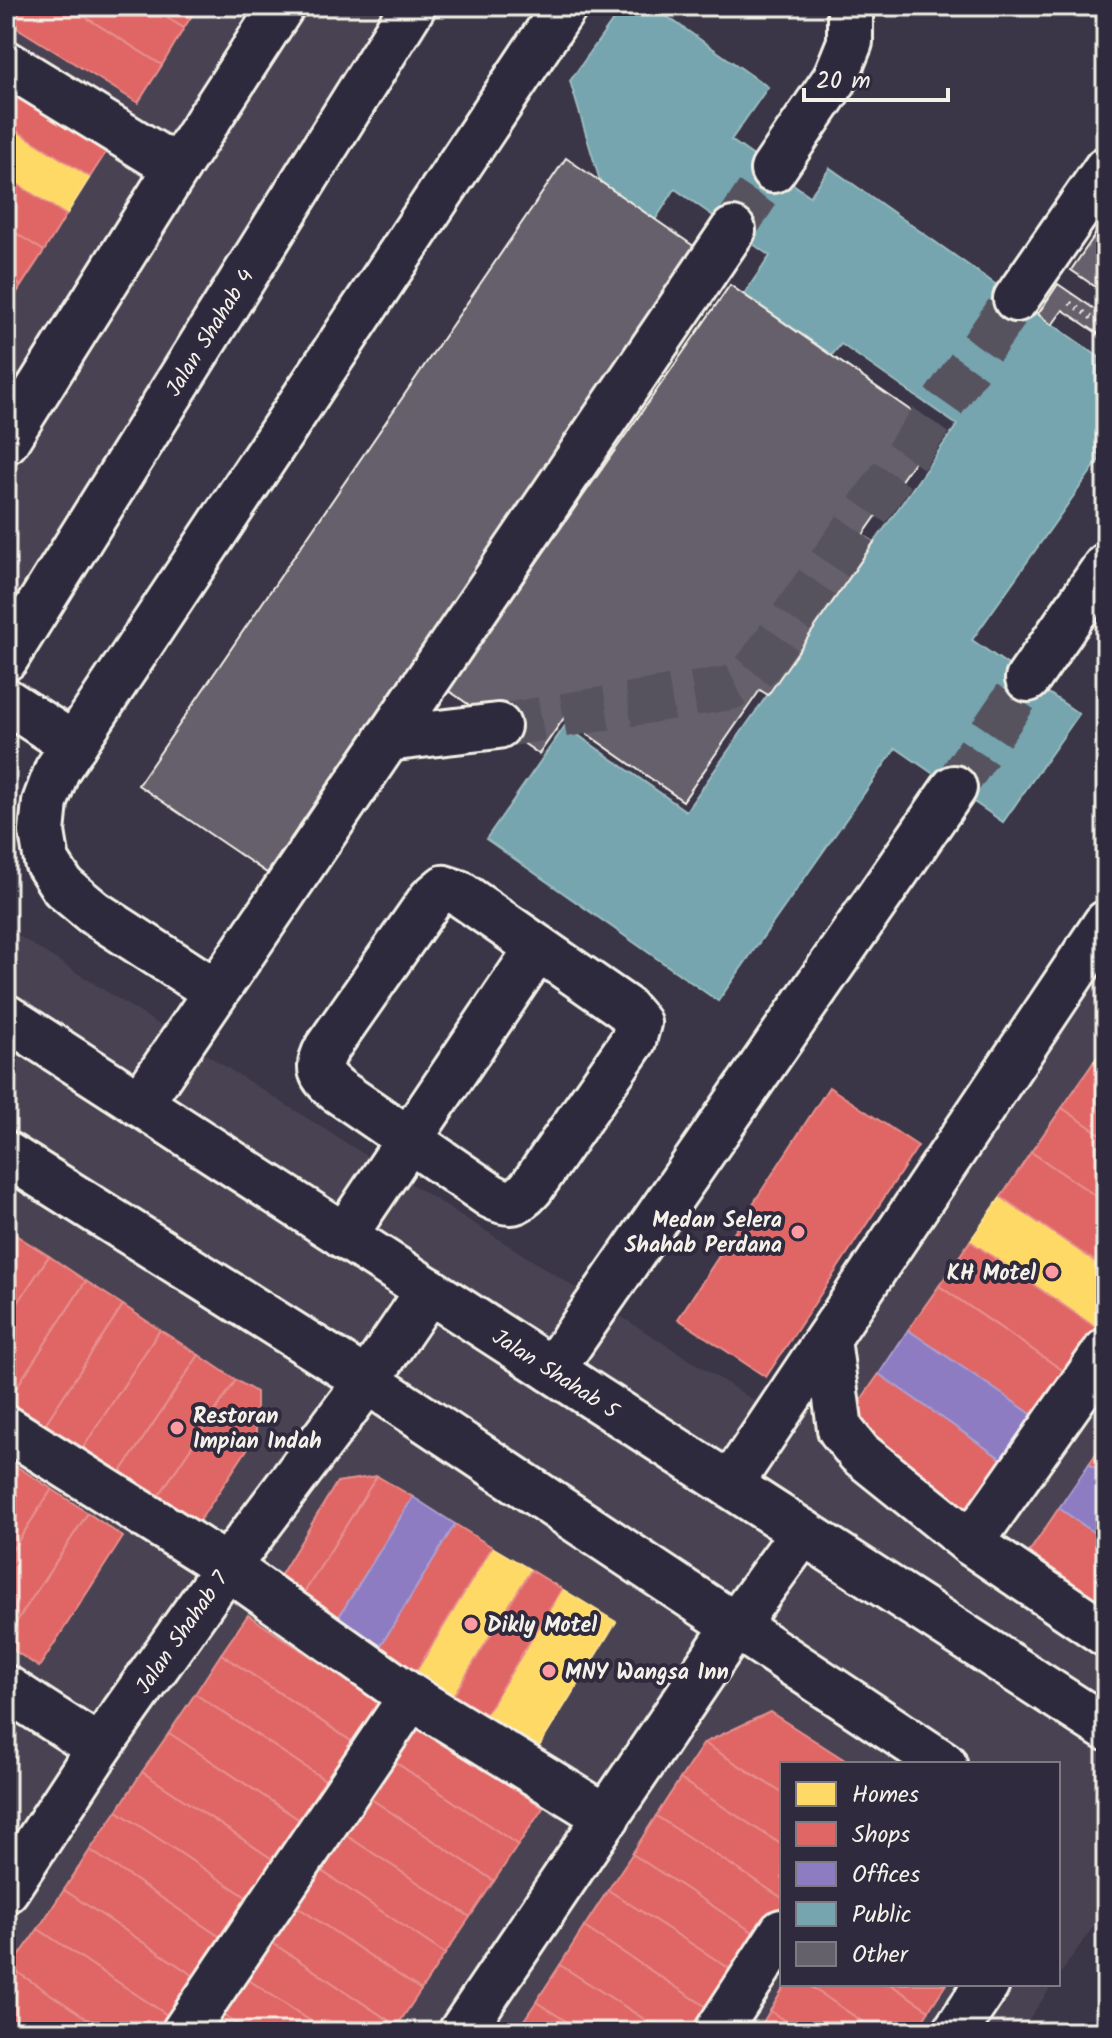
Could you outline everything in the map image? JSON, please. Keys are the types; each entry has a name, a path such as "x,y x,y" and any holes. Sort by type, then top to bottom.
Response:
{"street":[{"path":"6,441 282,6"},
{"name":"Jalan Shahab 4","path":"6,658 413,6"},
{"path":"215,991 93,912 63,887 47,862 42,832 45,802 57,770 565,6"},
{"path":"773,170 835,79 850,42 850,6"},
{"path":"6,63 177,168"},
{"path":"1016,299 1106,169"},
{"path":"140,1104 733,230"},
{"path":"1028,679 1106,566"},
{"path":"6,701 74,745"},
{"path":"387,739 498,726"},
{"path":"552,1370 954,788"},
{"path":"444,888 459,893 538,948 625,1008 638,1023 633,1041 531,1188 514,1202 504,1202 327,1082 321,1072 321,1060 431,899 444,888"},
{"path":"730,1485 1106,923"},
{"path":"344,1236 538,948"},
{"name":"Jalan Shahab 5","path":"6,1017 1106,1728"},
{"path":"6,1154 367,1381 735,1626 899,1751 937,1762"},
{"name":"Jalan Shahab 7","path":"6,1890 99,1748 227,1567 367,1381 429,1290"},
{"path":"828,1339 840,1429 859,1453 971,1543 1106,1634"},
{"path":"971,1543 1106,1351"},
{"path":"6,1428 227,1567 411,1697 607,1817"},
{"path":"461,2032 735,1626 803,1532"},
{"path":"6,1688 99,1748"},
{"path":"184,2032 411,1697"},
{"path":"717,2032 780,1935"},
{"path":"955,2032 986,1986"}],"path":[{"path":"1062,298 1106,328"}],"shaded area":[{"path":"6,6 444,6 6,697"},
{"path":"1106,903 1106,1908 1060,1974 1060,1762 780,1762 780,1986 1052,1986 1020,2032 6,2032 6,928 780,1417"}],"building: Homes":[{"path":"6,124 90,177 66,215 6,177"},
{"path":"1106,1044 1106,1073 1093,1063"},
{"path":"1001,1197 1106,1269 1106,1324 1101,1331 970,1241"},
{"name":"Dikly Motel","path":"492,1547 531,1570 450,1701 412,1678"},
{"name":"MNY Wangsa Inn","path":"562,1589 616,1622 535,1753 482,1720"}],"building: Shops":[{"path":"6,6 68,6 162,65 138,103 6,21"},
{"path":"68,6 148,6 184,28 162,65"},
{"path":"148,6 198,6 184,28"},
{"path":"6,76 112,143 90,177 6,124"},
{"path":"6,177 66,215 44,251 6,227"},
{"path":"6,227 44,251 21,286 6,276"},
{"path":"6,276 21,286 6,310"},
{"path":"1093,1063 1106,1073 1106,1138 1062,1108"},
{"name":"Medan Selera Shahab Perdana","path":"829,1087 918,1146 766,1377 678,1319"},
{"path":"1062,1108 1106,1138 1106,1203 1031,1152"},
{"path":"1031,1152 1106,1203 1106,1269 1001,1197"},
{"path":"11,1232 49,1256 6,1321 6,1240"},
{"path":"970,1241 1101,1331 1071,1376 939,1286"},
{"path":"49,1256 86,1281 7,1402 6,1321"},
{"path":"86,1281 123,1305 44,1426 7,1402"},
{"path":"939,1286 1071,1376 1040,1420 908,1330"},
{"path":"123,1305 160,1330 81,1451 44,1426"},
{"path":"160,1330 199,1355 119,1475 81,1451"},
{"path":"199,1355 236,1380 156,1500 119,1475"},
{"path":"879,1374 1009,1464 972,1519 869,1449 858,1404"},
{"path":"236,1380 256,1392 256,1436 196,1526 156,1500"},
{"path":"1106,1439 1106,1476 1089,1464"},
{"path":"16,1466 52,1489 6,1560 6,1481"},
{"path":"377,1476 296,1606 271,1591 337,1482"},
{"path":"377,1476 413,1497 332,1628 296,1606"},
{"path":"52,1489 88,1513 6,1638 6,1560"},
{"path":"1059,1508 1106,1541 1106,1617 1023,1561"},
{"path":"88,1513 123,1537 39,1667 6,1645 6,1638"},
{"path":"455,1524 492,1547 412,1678 375,1655"},
{"path":"531,1570 562,1589 482,1720 450,1701"},
{"path":"248,1615 383,1705 357,1745 221,1654"},
{"path":"221,1654 357,1745 331,1784 195,1694"},
{"path":"195,1694 331,1784 304,1823 169,1733"},
{"path":"770,1712 848,1762 780,1762 780,1792 704,1743"},
{"path":"414,1722 543,1808 518,1845 389,1758"},
{"path":"169,1733 304,1823 278,1863 142,1772"},
{"path":"704,1743 780,1792 780,1844 680,1779"},
{"path":"389,1758 518,1845 494,1881 365,1795"},
{"path":"142,1772 278,1863 252,1901 117,1811"},
{"path":"680,1779 780,1844 780,1897 656,1816"},
{"path":"365,1795 494,1881 470,1917 341,1832"},
{"path":"117,1811 252,1901 226,1941 90,1850"},
{"path":"656,1816 780,1897 780,1910 762,1938 632,1854"},
{"path":"341,1832 470,1917 445,1954 317,1868"},
{"path":"90,1850 226,1941 200,1980 64,1890"},
{"path":"632,1854 762,1938 738,1974 608,1890"},
{"path":"317,1868 445,1954 421,1990 293,1904"},
{"path":"64,1890 200,1980 173,2019 38,1929"},
{"path":"608,1890 738,1974 714,2012 584,1927"},
{"path":"293,1904 421,1990 397,2026 268,1940"},
{"path":"584,1927 714,2012 701,2032 664,2032 560,1965"},
{"path":"38,1929 173,2019 164,2032 107,2032 11,1968"},
{"path":"268,1940 397,2026 393,2032 327,2032 244,1977"},
{"path":"560,1965 664,2032 583,2032 536,2002"},
{"path":"11,1968 107,2032 22,2032 6,2021 6,1976"},
{"path":"244,1977 327,2032 248,2032 220,2013"},
{"path":"785,1986 810,1986 878,2032 802,2032 770,2011"},
{"path":"810,1986 893,1986 929,2010 915,2032 878,2032"},
{"path":"893,1986 945,1986 929,2010"},
{"path":"536,2002 583,2032 516,2032"},
{"path":"770,2011 802,2032 757,2032"},
{"path":"220,2013 248,2032 207,2032"}],"building: Offices":[{"path":"908,1330 1040,1420 1009,1464 879,1374"},
{"path":"1089,1464 1106,1476 1106,1541 1059,1508"},
{"path":"413,1497 455,1524 375,1655 332,1628"}],"building: Public":[{"path":"623,6 652,6 768,87 731,140 810,196 830,168 1106,362 1106,450 972,640 1079,714 1003,822 896,748 718,1001 486,839 565,726 686,811 957,425 841,344 832,355 744,294 770,256 675,189 655,220 600,181 570,81"}],"building: Other":[{"path":"566,158 695,247 267,873 138,785"},
{"path":"1106,219 1106,294 1071,270"},
{"path":"1058,284 1106,317 1106,339 1063,310 1052,325 1038,314"},
{"path":"730,285 937,429 863,535 874,542 768,695 760,690 683,801 564,718 539,754 448,690"}],"tunnel":[{"path":"733,230 773,170"},
{"path":"498,726 730,688 745,681 1016,299"},
{"path":"954,788 1028,679"}],"place":[{"name":"Medan Selera Shahab Perdana","path":"798,1232"},
{"name":"KH Motel","path":"1052,1272"},
{"name":"Restoran Impian Indah","path":"177,1428"},
{"name":"Dikly Motel","path":"471,1624"},
{"name":"MNY Wangsa Inn","path":"549,1671"}]}
